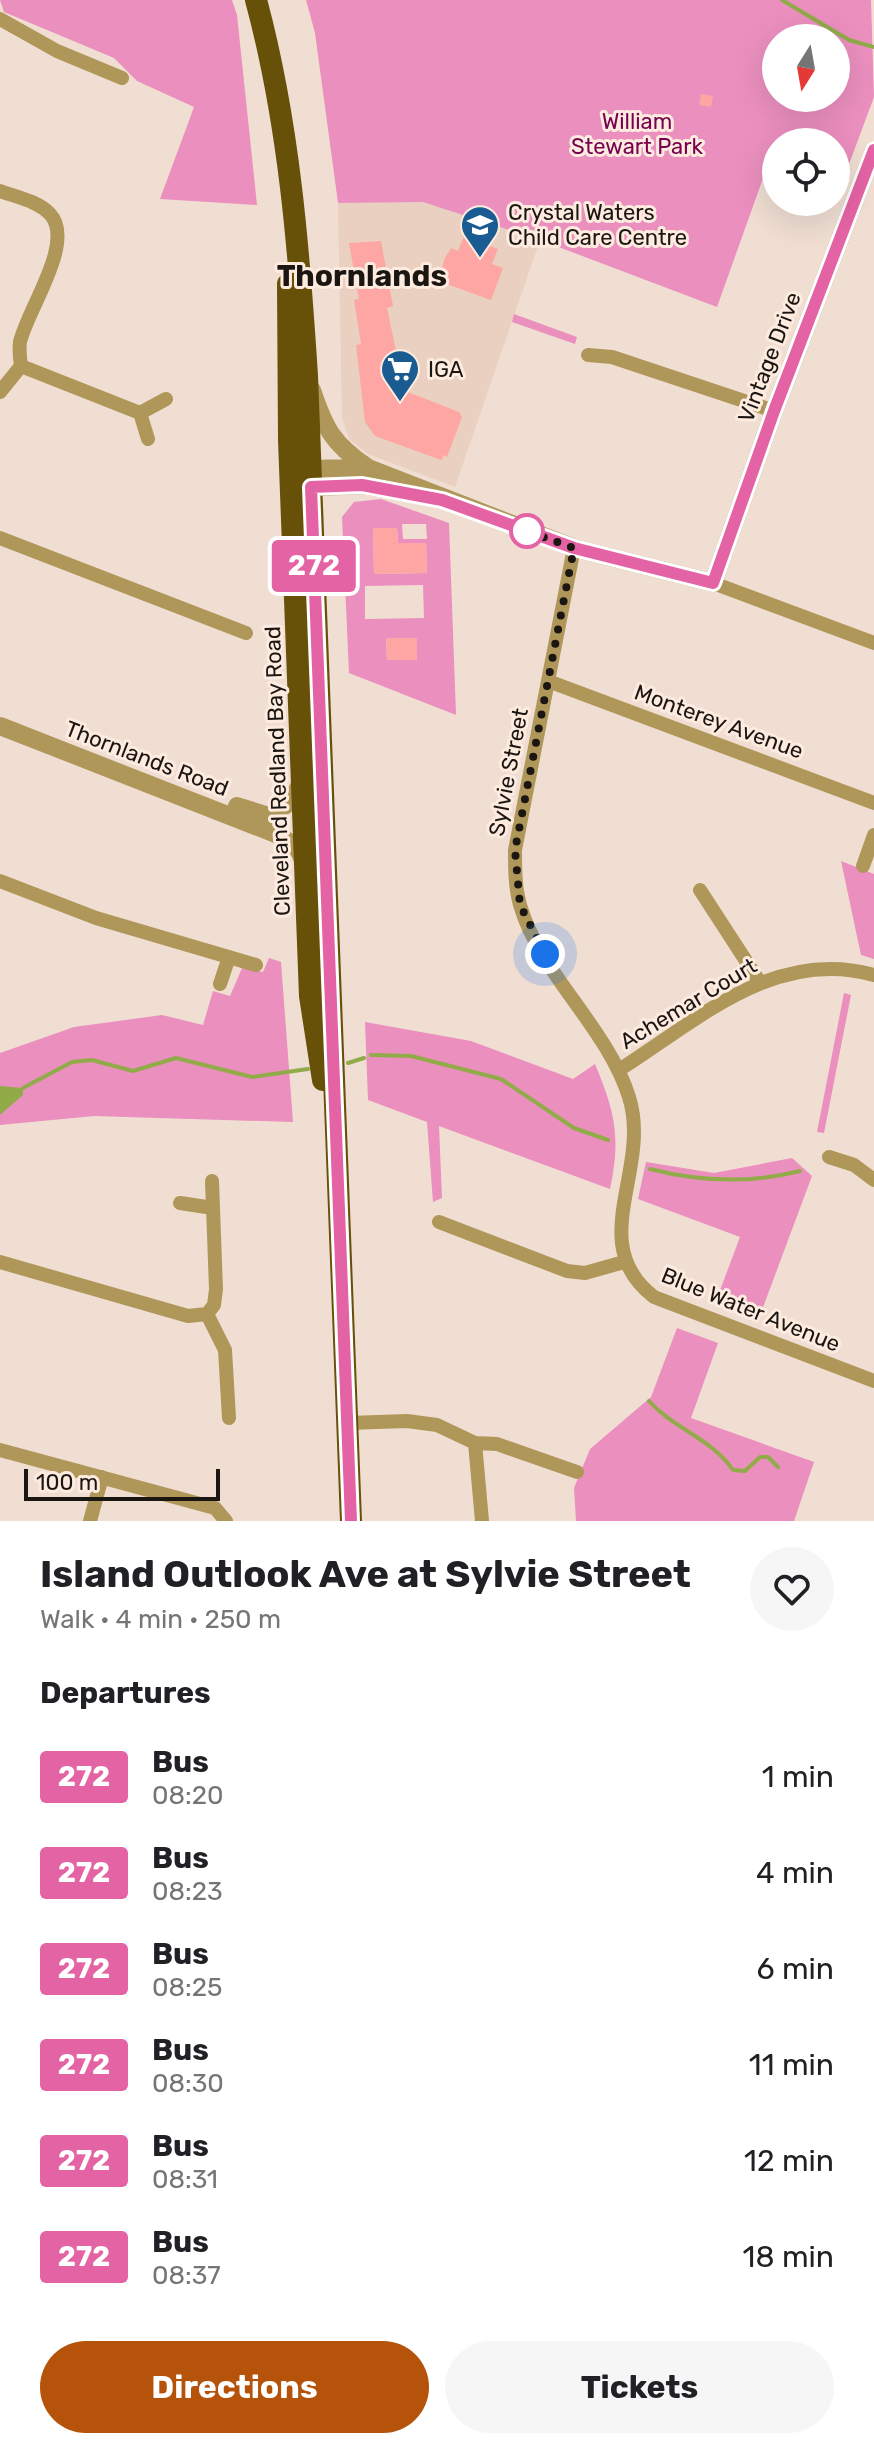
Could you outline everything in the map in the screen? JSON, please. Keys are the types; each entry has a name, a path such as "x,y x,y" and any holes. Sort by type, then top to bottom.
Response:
{"highway":[{"name":"Cleveland Redland Bay Road","path":"256,0 277,95 300,263 307,376 301,479 310,996 336,1165"},
{"name":"Cleveland Redland Bay Road","path":"289,183 301,479 327,892 351,1521"},
{"path":"310,996 322,997 325,990 322,938 327,892"}],"street":[{"path":"0,19 57,51 96,60 122,78"},
{"name":"Vintage Drive","path":"713,583 774,411 873,157"},
{"path":"0,191 35,204 50,215 58,228 57,249 20,342 21,366 0,392"},
{"path":"588,355 612,357 774,411"},
{"path":"21,366 140,413 166,399"},
{"path":"307,376 324,425 340,449 368,468 442,500 574,548 713,583 874,643"},
{"path":"140,413 148,439"},
{"path":"301,479 368,468"},
{"path":"301,479 362,485 442,500"},
{"path":"0,538 246,633"},
{"name":"Sylvie Street","path":"574,548 515,850 520,905 530,931 619,1070 635,1129 634,1159 619,1230 624,1262"},
{"name":"Monterey Avenue","path":"548,681 874,803"},
{"name":"Thornlands Road","path":"0,713 254,813 269,816 282,810 292,801 304,776"},
{"name":"Thornlands Road","path":"0,726 281,836 299,851 307,869"},
{"path":"863,866 874,835"},
{"path":"0,881 96,918 256,965"},
{"path":"700,890 759,981"},
{"path":"220,984 229,957"},
{"name":"Achemar Court","path":"619,1070 759,981 815,968 837,967 874,975"},
{"path":"829,1157 854,1165 874,1180"},
{"path":"0,1262 188,1316 207,1314 214,1305 216,1289 212,1181"},
{"path":"180,1203 213,1208"},
{"path":"439,1222 567,1271 595,1272 624,1262"},
{"name":"Blue Water Avenue","path":"624,1262 637,1284 654,1297 874,1381"},
{"path":"207,1314 225,1350 229,1418"},
{"path":"348,1423 407,1421 437,1425 475,1443 497,1444 577,1472"},
{"path":"475,1443 482,1521"},
{"path":"0,1450 215,1508 226,1521"},
{"path":"90,1521 102,1477"}],"shaded area":[{"path":"423,201 540,240 455,487 368,454 350,440 342,418 338,203"},
{"path":"0,1086 23,1088 23,1095 0,1115"}],"green space":[{"path":"0,0 232,0 237,15 257,205 160,199 194,107 137,81 114,58 4,12"},
{"name":"William Stewart Park","path":"306,0 871,0 874,97 850,162 850,128 762,128 762,181 717,307 540,240 423,202 338,203 315,33"},
{"path":"514,314 577,337 575,344 512,322"},
{"path":"381,499 449,523 456,715 349,673 342,517 354,502","holes":["402,524 426,524 427,539 403,539","397,528 398,543 426,543 427,573 374,574 373,529","423,585 424,618 365,619 365,586","386,638 417,638 417,660 387,660"]},
{"path":"841,861 874,874 874,959 861,955"},
{"path":"269,958 281,962 293,1122 94,1116 0,1125 0,1053 74,1027 162,1015 203,1025 213,991 230,996 242,968 263,972"},
{"path":"844,993 851,995 824,1133 817,1132"},
{"path":"365,1022 471,1041 573,1079 595,1064 614,1125 615,1154 610,1189 439,1126 442,1198 433,1202 427,1122 368,1100"},
{"path":"792,1158 812,1176 759,1318 716,1301 740,1237 638,1199 646,1162 714,1173"},
{"path":"677,1328 718,1343 691,1418 814,1462 794,1521 576,1521 574,1488 590,1449 651,1397"}],"building":[{"path":"701,94 713,96 711,107 699,105"},
{"path":"464,236 498,249 492,264 503,268 491,300 438,281 445,258 451,248 458,251"},
{"path":"381,241 393,306 387,308 396,351 389,352 395,387 459,412 462,417 447,457 444,455 441,460 375,436 365,422 356,345 361,344 354,300 359,299 349,243"},
{"path":"373,528 397,528 398,543 426,543 427,573 374,574"},
{"path":"386,638 417,638 417,660 387,660"}],"waterway":[{"path":"782,0 849,40 874,47"},
{"path":"371,1055 411,1056 501,1079 574,1128 608,1140"},
{"path":"23,1088 72,1062 92,1060 133,1071 176,1058 252,1077 308,1069"},
{"path":"348,1063 364,1058"},
{"path":"650,1169 688,1177 725,1180 762,1178 800,1171"},
{"path":"649,1401 715,1450 733,1470 745,1471 760,1457 768,1457 778,1467"}],"bus line":[{"name":"272","path":"351,1521 311,487 362,485 442,500 574,548 713,583 774,411 874,150"}],"place":[{"name":"Crystal Waters Child Care Centre","path":"480,259"},
{"name":"IGA","path":"400,403"}],"district":[{"name":"Thornlands","path":"362,276"}],"route":[{"path":"527,531 515,527 574,548 515,850 515,880 520,905 530,931 545,954"}]}
